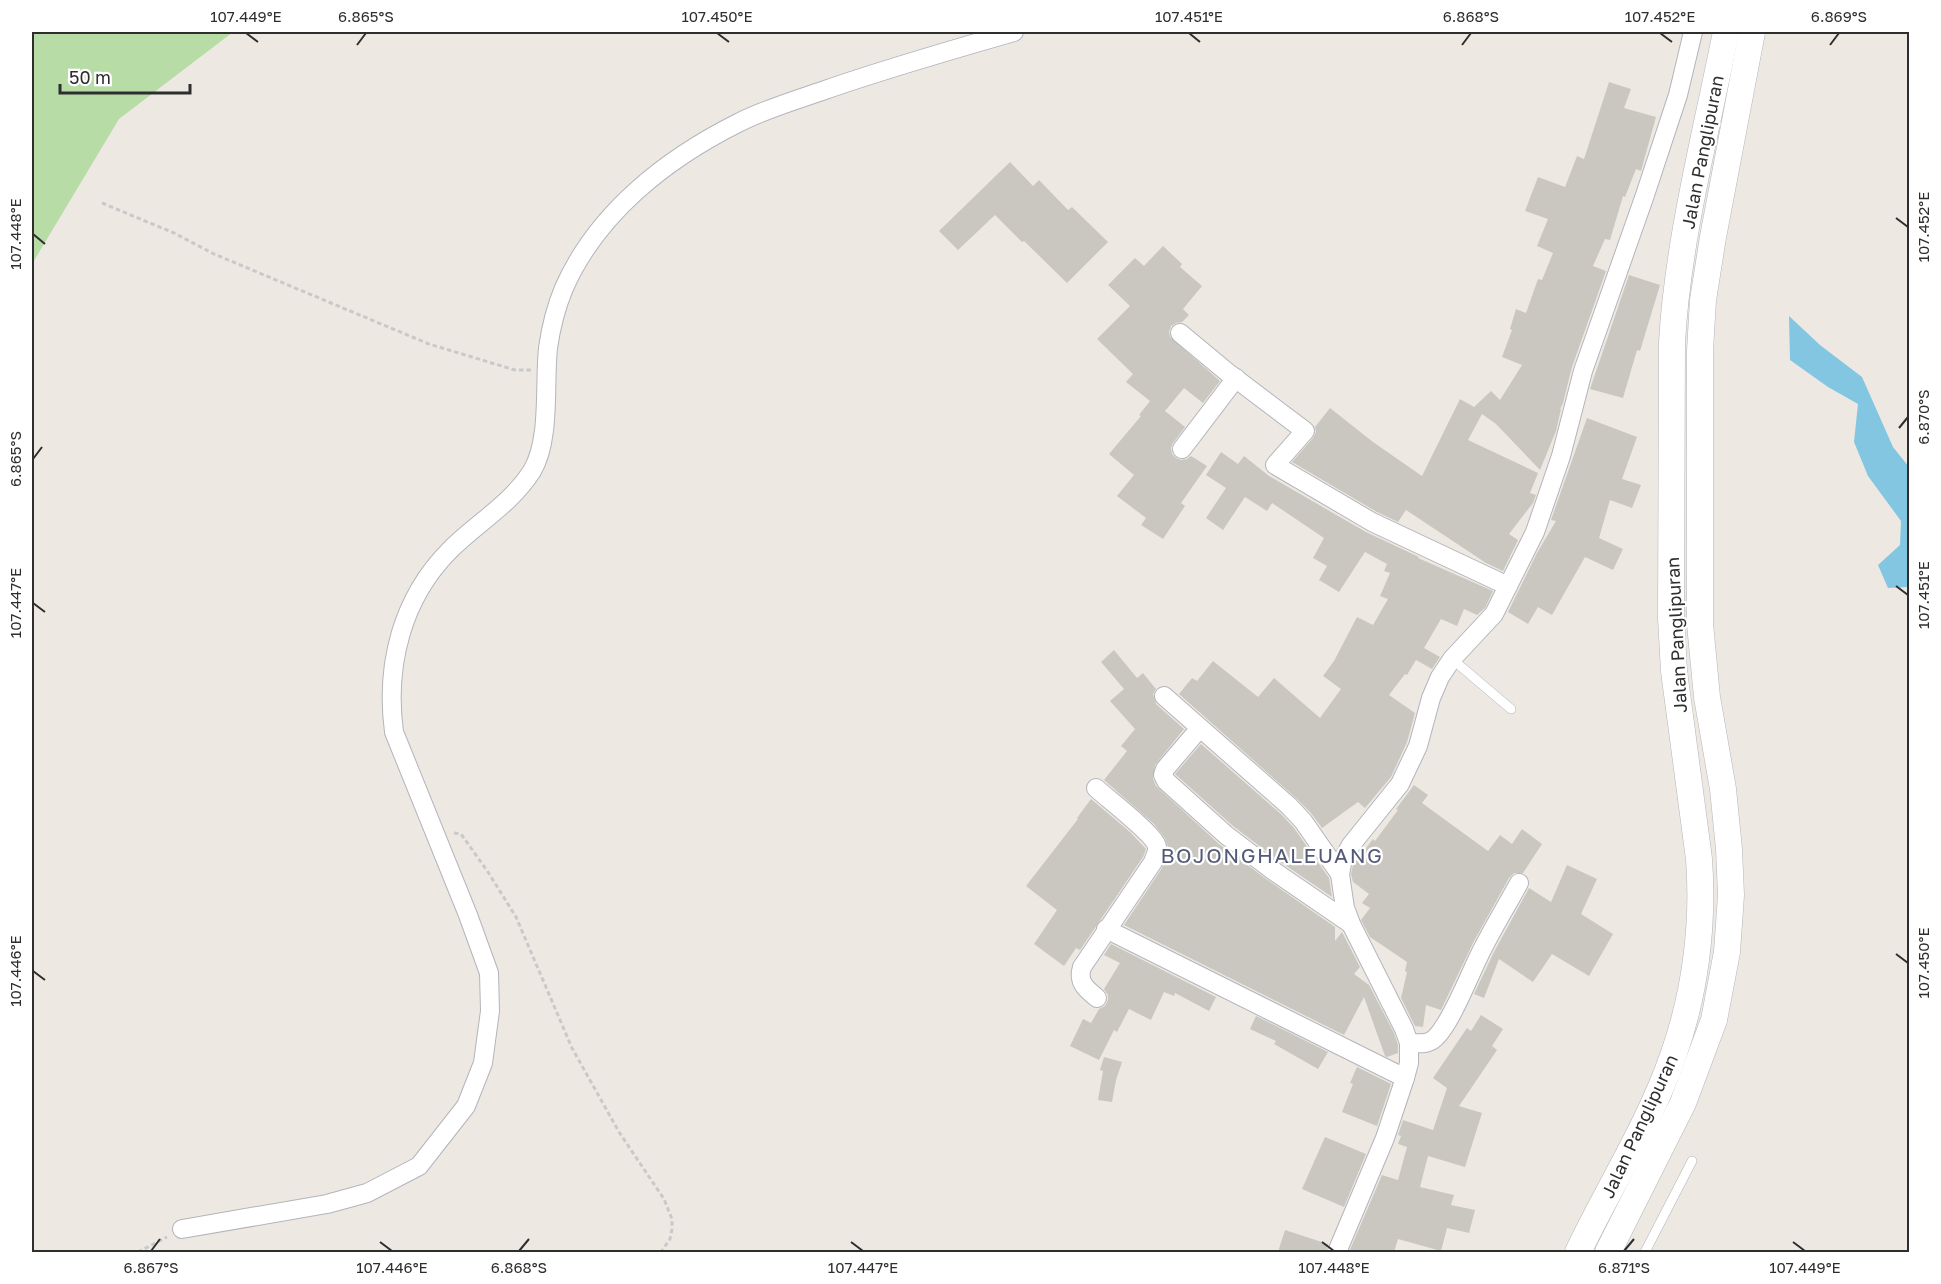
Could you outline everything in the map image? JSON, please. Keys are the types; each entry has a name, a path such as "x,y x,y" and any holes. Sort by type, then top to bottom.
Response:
{"main road":[{"name":"Jalan Panglipuran","path":"1578,1252 1651,1108 1672,1058 1691,992 1701,881 1675,683 1671,618 1672,342 1674,312 1688,222 1726,32"},
{"name":"Jalan Panglipuran","path":"1608,1252 1683,1103 1714,1020 1727,952 1731,895 1729,849 1723,789 1707,697 1700,624 1700,350 1703,300 1713,237 1752,32"}],"street":[{"path":"182,1229 327,1204 367,1193 419,1166 466,1106 483,1063 490,1011 489,973 394,732 391,686 395,651 406,617 430,573 450,550 504,504 522,485 534,467 542,434 550,338 557,308 576,263 618,208 656,173 700,143 740,121 881,70 1014,32"},
{"path":"1337,1252 1384,1138 1409,1064 1409,1043 1404,1029 1351,924 1340,874 1342,859 1400,784 1418,746 1431,698 1440,677 1452,659 1475,637 1494,614 1535,532 1551,489 1582,370 1678,95 1693,32"},
{"path":"1180,333 1305,431 1275,465 1372,522 1508,586"},
{"path":"1182,449 1236,378"},
{"path":"1164,696 1289,806 1303,821 1340,874"},
{"path":"1200,728 1165,769 1163,775 1167,781 1226,835 1351,924"},
{"path":"1096,788 1145,831 1156,843 1157,848 1153,862 1082,968 1081,982 1097,998"},
{"path":"1409,1043 1426,1043 1439,1035 1519,883"},
{"path":"1106,929 1405,1078"}],"lane":[{"path":"1452,659 1510,709"},
{"path":"1645,1252 1692,1161"}],"path":[{"path":"102,203 174,233 214,254 429,344 515,370 547,369"},
{"path":"432,828 461,834 516,917 572,1048 619,1132 668,1209 672,1219 672,1229 670,1239 661,1252"},
{"path":"138,1252 182,1229"}],"green space":[{"path":"32,32 233,32 119,119 32,264"}],"water":[{"path":"1789,316 1820,345 1862,377 1893,447 1909,467 1909,587 1888,588 1878,565 1900,545 1901,521 1868,476 1854,442 1858,404 1828,387 1790,360"}],"building":[{"path":"1609,82 1631,89 1624,108 1656,117 1641,171 1636,169 1625,197 1623,196 1610,240 1605,239 1593,266 1606,271 1572,367 1556,431 1540,470 1496,424 1482,414 1468,440 1538,473 1530,493 1536,495 1533,503 1509,534 1518,540 1503,571 1486,563 1406,510 1398,522 1292,462 1313,438 1316,432 1315,427 1330,408 1422,476 1460,399 1474,407 1491,391 1500,400 1522,365 1502,357 1512,330 1510,329 1516,309 1526,313 1538,279 1542,280 1553,253 1537,246 1548,219 1525,211 1538,177 1565,187 1577,156 1584,159"},
{"path":"1010,162 1033,186 1039,180 1068,210 1072,207 1108,242 1067,283 995,215 958,250 939,231"},
{"path":"1163,246 1182,264 1180,267 1202,286 1183,309 1189,315 1182,322 1171,326 1170,337 1220,381 1203,403 1184,388 1165,411 1185,427 1173,443 1172,454 1181,460 1191,456 1207,466 1181,503 1185,506 1163,539 1141,525 1146,518 1117,496 1134,475 1109,454 1141,416 1139,415 1150,401 1126,382 1133,374 1097,339 1130,306 1108,285 1135,258 1144,266"},
{"path":"1629,275 1660,285 1623,398 1590,389"},
{"path":"1587,418 1637,437 1622,479 1641,485 1632,508 1610,500 1599,538 1623,549 1613,570 1585,557 1552,615 1538,607 1528,624 1508,612 1537,553 1556,521 1551,520"},
{"path":"1221,452 1238,464 1244,456 1269,476 1366,532 1493,591 1485,608 1477,615 1464,609 1457,626 1441,619 1424,648 1440,657 1432,669 1416,660 1407,675 1405,674 1389,695 1415,713 1407,742 1391,777 1365,808 1358,802 1322,828 1296,798 1179,694 1192,678 1197,681 1213,661 1258,697 1274,678 1320,718 1341,689 1323,676 1334,661 1357,617 1373,625 1388,599 1380,596 1390,573 1384,571 1387,564 1365,552 1339,592 1319,580 1327,566 1313,558 1324,538 1272,503 1267,511 1245,497 1223,530 1206,518 1226,488 1206,475"},
{"path":"1114,650 1137,678 1143,673 1156,689 1153,694 1156,704 1184,729 1155,765 1153,779 1156,786 1219,844 1335,927 1335,941 1342,932 1360,967 1354,974 1369,985 1394,1033 1398,1053 1385,1056 1364,997 1344,1035 1124,925 1162,868 1168,847 1165,838 1154,824 1104,780 1127,751 1121,746 1135,729 1110,701 1124,689 1101,662"},
{"path":"1201,744 1294,828 1329,878 1332,897 1233,826 1175,774"},
{"path":"1414,785 1428,795 1422,803 1488,851 1500,835 1512,844 1522,829 1542,844 1523,873 1514,873 1509,878 1474,941 1441,1010 1426,1005 1423,1027 1415,1026 1401,998 1407,962 1370,937 1361,920 1370,908 1362,903 1369,894 1353,882 1351,874 1353,865 1373,839 1375,841"},
{"path":"1091,799 1130,832 1146,849 1143,857 1080,950 1076,948 1064,966 1034,944 1057,910 1026,886"},
{"path":"1567,865 1597,879 1581,914 1613,934 1589,976 1552,954 1533,982 1499,959 1484,998 1474,994 1529,888 1551,902"},
{"path":"1111,944 1216,997 1209,1011 1175,993 1174,996 1164,992 1151,1020 1129,1009 1117,1032 1114,1030 1099,1060 1070,1046 1083,1019 1091,1023 1099,1009 1105,1006 1108,1000 1104,989 1120,963 1104,955"},
{"path":"1481,1015 1503,1029 1492,1046 1497,1050 1459,1106 1482,1113 1465,1167 1428,1156 1420,1187 1454,1195 1451,1205 1475,1210 1469,1233 1447,1228 1441,1251 1398,1239 1394,1252 1349,1252 1382,1175 1398,1180 1407,1147 1398,1144 1401,1136 1398,1135 1403,1120 1433,1130 1447,1088 1433,1078 1467,1028 1471,1031"},
{"path":"1256,1016 1328,1052 1318,1069 1274,1044 1276,1041 1250,1029"},
{"path":"1104,1057 1122,1062 1112,1102 1098,1100 1103,1071 1100,1070"},
{"path":"1357,1067 1391,1084 1377,1126 1342,1112"},
{"path":"1325,1137 1366,1154 1344,1207 1302,1189"},
{"path":"1285,1230 1328,1244 1326,1252 1278,1252"}],"district":[{"name":"BOJONGHALEUANG","path":"1272,855"}]}
